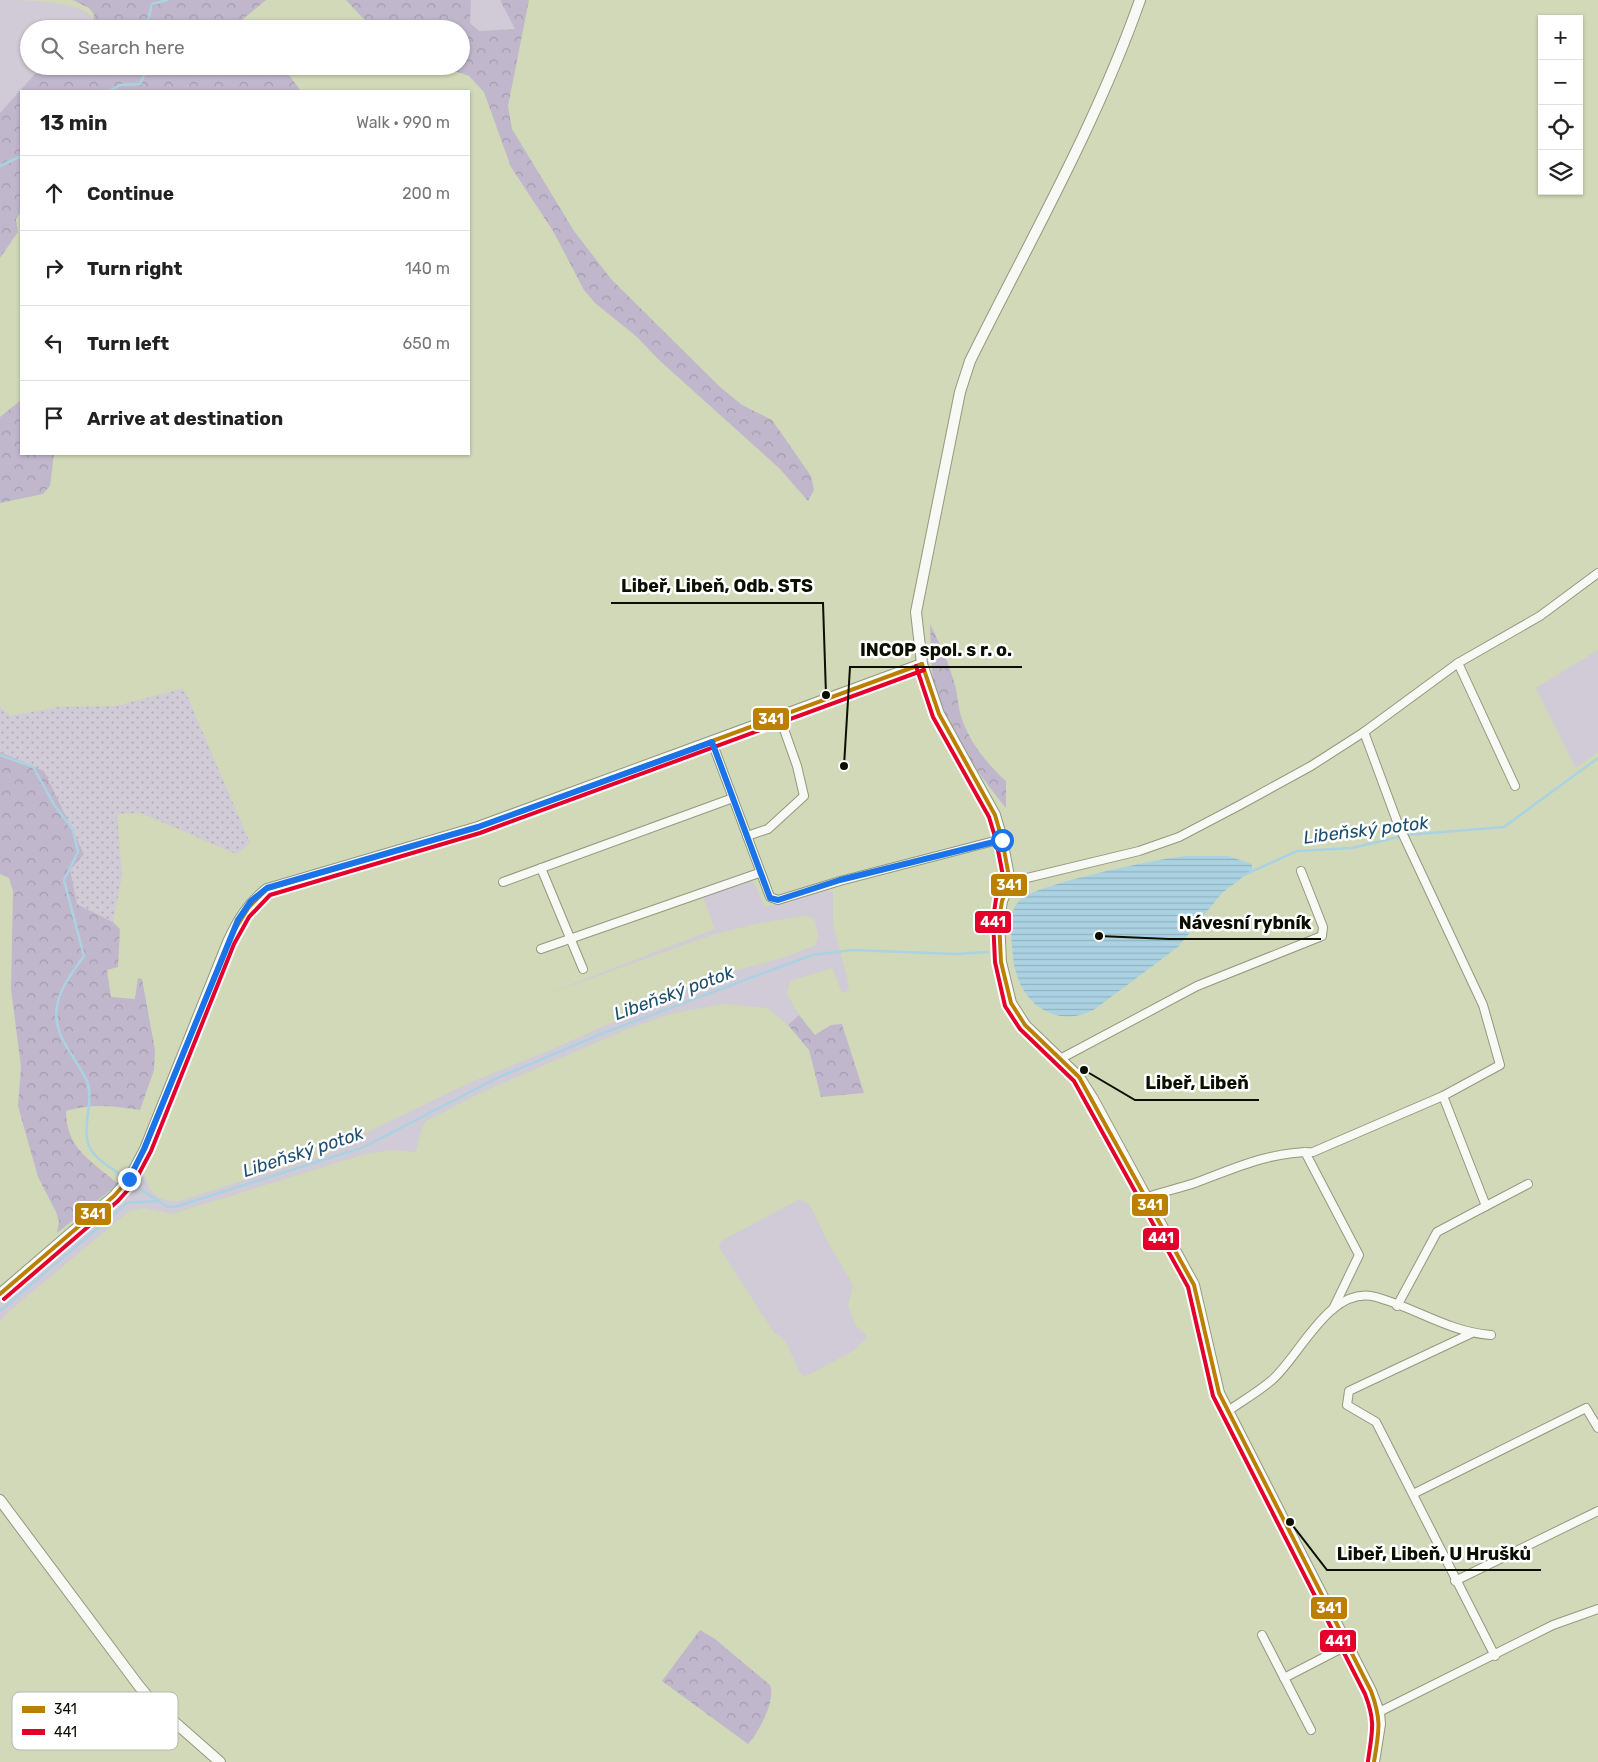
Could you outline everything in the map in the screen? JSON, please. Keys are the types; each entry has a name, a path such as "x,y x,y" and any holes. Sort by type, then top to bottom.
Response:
{"street":[{"path":"1140,0 1127,38 1087,127 970,361 960,392 916,612 922,664 938,714 996,815 1010,882 1002,901 999,920 1001,962 1011,1002 1025,1025 1079,1077 1147,1196 1194,1285 1204,1322 1214,1377 1228,1411 1348,1645 1379,1712 1380,1724 1374,1762"},
{"path":"1010,882 1140,851 1179,837 1311,766 1364,732 1458,664 1540,616 1598,573"},
{"path":"0,1294 114,1196 126,1182 148,1142 231,935 251,901 267,888 478,827 780,718 922,664"},
{"path":"1458,664 1515,786"},
{"path":"747,836 768,829 804,796 797,766 780,718"},
{"path":"1147,1196 1193,1184 1259,1158 1313,1152 1443,1096 1500,1065 1484,1005 1386,798 1374,756 1364,732"},
{"path":"712,742 759,873 770,898 778,900 840,880 1002,840"},
{"path":"503,882 733,798"},
{"path":"541,868 583,969"},
{"path":"1060,1059 1197,986 1322,936 1323,927 1301,871"},
{"path":"541,949 759,873"},
{"path":"1443,1096 1486,1206"},
{"path":"1305,1152 1359,1255 1333,1310"},
{"path":"1397,1306 1437,1232 1528,1184"},
{"path":"1228,1411 1272,1380 1333,1310 1346,1299 1357,1296 1375,1296 1470,1334 1491,1335"},
{"path":"1470,1334 1349,1391 1347,1404 1376,1422 1455,1581 1495,1656"},
{"path":"1413,1494 1586,1408 1598,1428"},
{"path":"0,1500 144,1692"},
{"path":"1455,1581 1598,1511"},
{"path":"1379,1712 1553,1626 1598,1609"},
{"path":"1262,1635 1311,1730"},
{"path":"1284,1678 1348,1645"},
{"path":"178,1725 220,1762"}],"shaded area":[{"path":"0,0 26,0 59,4 75,7 86,12 93,20 20,20 20,75 34,75 0,113"},
{"path":"471,0 500,0 516,29 479,31 470,23"},
{"path":"1598,650 1598,752 1576,768 1536,688"},
{"path":"181,689 185,691 250,843 236,854 141,813 117,814 122,875 113,922 77,904 70,870 84,854 44,771 0,752 0,707 10,716 58,707 116,706"},
{"path":"752,879 765,907 821,891 833,891 833,925 849,991 842,993 832,968 790,981 787,994 799,1015 788,1025 767,1008 724,1004 674,1013 630,1028 480,1093 426,1121 422,1127 416,1152 391,1150 365,1154 172,1214 143,1208 129,1211 6,1314 0,1322 0,1300 129,1190 143,1171 151,1190 155,1194 165,1200 179,1201 327,1154 349,1141 469,1083 553,1049 713,977 785,957 816,945 818,936 815,920 807,915 755,924 712,935 541,996 715,929 703,897"},
{"path":"800,1199 810,1205 828,1243 853,1285 848,1306 856,1326 866,1335 866,1339 853,1351 804,1377 788,1346 780,1336 775,1334 719,1247 721,1241"}],"green space":[{"path":"73,0 266,0 242,20 93,20 94,14 89,8"},
{"path":"346,0 471,0 470,23 470,20 365,20"},
{"path":"500,0 529,0 508,106 512,129 574,231 611,279 720,387 742,405 772,420 811,476 814,490 808,501 780,469 659,360 637,337 595,303 584,290 553,231 511,167 484,92 466,75 470,75 470,23 479,31 515,29"},
{"path":"34,75 289,75 300,90 21,90"},
{"path":"20,91 20,213 16,219 18,232 0,258 0,113"},
{"path":"20,401 20,455 54,455 50,486 43,494 0,503 0,417"},
{"path":"930,624 950,669 965,728 980,753 1006,781 1006,808 973,765 945,715 934,682"},
{"path":"0,752 44,770 84,854 77,904 113,922 120,929 118,967 107,970 111,997 135,999 138,978 142,979 155,1050 154,1070 140,1110 112,1106 94,1106 66,1111 70,1135 76,1145 90,1161 118,1184 57,1233 59,1221 38,1177 18,1106 21,1067 11,989 13,891 9,878 0,874"},
{"path":"799,1015 815,1035 831,1025 842,1024 864,1093 821,1097 809,1050 788,1025"},
{"path":"700,1630 715,1639 770,1685 771,1699 769,1707 757,1732 748,1744 662,1681"}],"water":[{"path":"1186,856 1228,856 1252,864 1252,870 1222,893 1178,947 1095,1009 1070,1016 1046,1012 1036,1005 1021,985 1013,959 1012,915 1021,899 1050,886 1074,879 1152,861"}],"waterway":[{"name":"Libeňský potok","path":"148,20 152,4 167,0"},
{"name":"Libeňský potok","path":"111,90 120,85 140,84 144,75"},
{"name":"Libeňský potok","path":"0,166 20,156"},
{"name":"Libeňský potok","path":"0,755 33,767 55,806 73,830 78,852 64,880 84,956 70,976 59,997 56,1018 64,1042 87,1081 89,1100 86,1129 90,1147 98,1158 125,1179"},
{"name":"Libeňský potok","path":"1244,875 1297,851 1352,848 1407,835 1504,827 1598,758"},
{"name":"Libeňský potok","path":"129,1182 168,1207 175,1207 364,1147 495,1079 606,1032 812,955 852,950 956,954 988,952"},
{"path":"0,1311 127,1203 156,1201"}],"transit line":[{"name":"341","path":"922,664 939,714 995,815 1002,839 1010,882 1002,901 999,920 1001,962 1011,1003 1025,1025 1079,1077 1194,1285 1219,1393 1371,1691 1378,1718 1374,1762"},
{"name":"341","path":"0,1294 114,1196 129,1179 145,1149 232,934 249,907 267,889 478,827 922,664"},
{"name":"441","path":"916,666 933,717 989,817 996,840 1004,881 996,899 993,919 995,962 1005,1006 1020,1029 1074,1081 1188,1287 1213,1396 1365,1694 1372,1720 1368,1761"},
{"name":"441","path":"4,1299 118,1201 134,1183 151,1151 234,944 249,917 270,895 480,833 924,670"}],"place":[{"name":"Libeř, Libeň, Odb. STS","path":"826,695"},
{"name":"INCOP spol. s r. o.","path":"844,766"},
{"name":"Návesní rybník","path":"1099,936"},
{"name":"Libeř, Libeň","path":"1084,1070"},
{"name":"Libeř, Libeň, U Hrušků","path":"1290,1522"}],"route":[{"path":"129,1179 144,1149 238,920 251,901 267,888 478,827 712,742 759,873 770,898 778,900 840,880 887,870 950,852 1002,840"}]}
